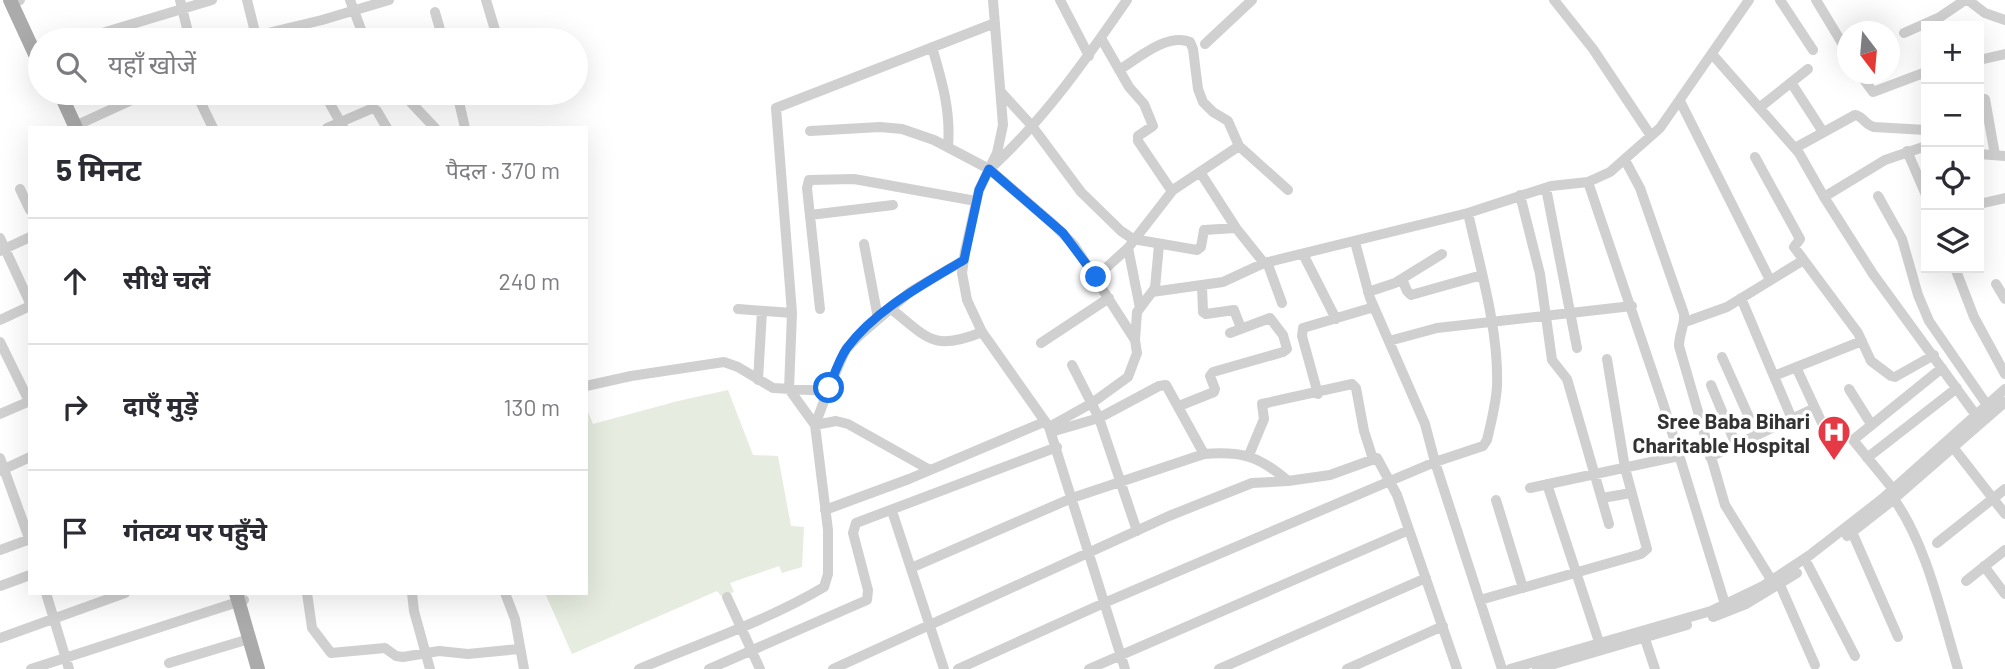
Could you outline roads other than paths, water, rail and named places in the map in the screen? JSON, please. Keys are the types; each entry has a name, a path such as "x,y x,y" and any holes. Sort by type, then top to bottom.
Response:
{"main road":[{"path":"10,0 28,39"},
{"path":"19,0 31,28"},
{"path":"59,105 72,126"},
{"path":"65,105 73,126"},
{"path":"240,597 249,639 261,669"},
{"path":"240,597 261,669"}],"street":[{"path":"120,28 181,5 212,0"},
{"path":"247,0 254,28"},
{"path":"285,28 351,5 389,0"},
{"path":"486,0 494,28"},
{"path":"993,0 1003,125 998,153 976,201 962,273 967,300 982,332 1048,427 1125,669"},
{"path":"1060,0 1088,56"},
{"path":"1205,44 1252,0"},
{"path":"1554,0 1597,54 1651,136"},
{"path":"1152,292 1229,280 1266,263 1468,213 1546,188 1588,182 1610,173 1651,136 1680,101 1749,0"},
{"path":"1780,0 1812,50"},
{"path":"1816,0 1837,36"},
{"path":"1904,33 1941,17 1966,0 1985,13 2005,20"},
{"path":"989,169 1020,141 1088,56 1121,3"},
{"path":"181,5 187,28"},
{"path":"351,5 360,28"},
{"path":"435,12 440,28"},
{"path":"815,425 789,389 792,313 776,108 995,23"},
{"path":"133,24 134,28"},
{"path":"1101,38 1129,88 1144,104 1153,126 1138,136 1138,141 1173,190"},
{"path":"1119,70 1171,40 1190,42 1194,49 1200,96 1213,112 1228,121 1239,146 1288,190"},
{"path":"932,47 947,98 950,125 948,147"},
{"path":"1712,54 1795,148 1873,274 1979,418"},
{"path":"1984,59 2005,54"},
{"path":"1759,108 1808,69"},
{"path":"1900,82 1921,74"},
{"path":"1792,84 1823,132"},
{"path":"1866,84 1873,92 1894,84"},
{"path":"1001,92 1032,126 1081,192 1130,244 1140,308"},
{"path":"1985,99 2000,155"},
{"path":"1680,101 1770,280"},
{"path":"75,126 120,105"},
{"path":"202,105 212,125"},
{"path":"330,105 341,125 373,108 386,126"},
{"path":"413,105 433,126"},
{"path":"460,105 465,126"},
{"path":"1795,148 1855,115 1860,116 1868,126 1921,130"},
{"path":"810,131 891,128 924,136 989,169 1063,233 1096,277 1135,340"},
{"path":"1096,277 1130,244 1173,190 1239,146"},
{"path":"1824,197 1885,160 1922,147"},
{"path":"1907,151 1921,183"},
{"path":"1755,157 1800,239 1794,247 1862,341 1871,361 1891,376 1900,376 1934,355"},
{"path":"1625,160 1636,178 1649,211 1684,314 1685,322 1679,346 1710,457 1729,512 1776,583 1815,665"},
{"path":"1200,172 1236,228 1266,263 1282,303"},
{"path":"820,309 807,183 813,180 867,180 976,201"},
{"path":"1588,182 1632,306 1725,604"},
{"path":"1546,188 1577,348"},
{"path":"20,189 28,206"},
{"path":"1520,195 1540,274 1552,360 1566,375 1609,524"},
{"path":"1878,196 1902,239 1918,295 1929,321 1987,405"},
{"path":"1984,203 2005,198"},
{"path":"810,215 893,205"},
{"path":"958,669 1104,603 1390,481 1483,446 1487,440 1497,385 1491,323 1468,213"},
{"path":"1130,244 1197,250 1201,247 1204,230 1236,228"},
{"path":"28,238 2,246 28,300"},
{"path":"1355,242 1368,292 1425,424 1502,669"},
{"path":"864,244 878,318"},
{"path":"825,510 1048,427 1093,403 1128,377 1137,353 1136,318 1156,284 1159,245"},
{"path":"1303,254 1336,319"},
{"path":"1368,292 1402,279 1442,254"},
{"path":"639,669 824,587 828,574 828,530 815,425 828,391 846,349 878,318 909,292 964,260"},
{"path":"1685,322 1713,313 1802,261"},
{"path":"1957,273 1974,317 2005,374"},
{"path":"1402,279 1411,295 1482,275"},
{"path":"1996,284 2005,299"},
{"path":"1179,406 1214,392 1210,376 1213,372 1286,351 1284,337 1270,318 1235,331 1234,310 1206,314 1203,312 1202,286"},
{"path":"1041,343 1109,298"},
{"path":"1741,298 1792,419"},
{"path":"0,320 28,305"},
{"path":"1389,341 1437,328 1546,318 1632,306"},
{"path":"1318,394 1302,332 1306,326 1374,307"},
{"path":"890,308 927,337 938,342 954,342 982,332"},
{"path":"738,309 792,313"},
{"path":"758,380 762,311"},
{"path":"1774,376 1862,341"},
{"path":"0,342 28,399"},
{"path":"1722,357 1757,435"},
{"path":"1480,600 1645,552 1647,545 1625,468 1607,359"},
{"path":"588,386 724,362 738,367 773,388 828,391"},
{"path":"1072,365 1099,418 1137,531"},
{"path":"1796,367 1822,424"},
{"path":"1942,368 1853,440 1894,494 1908,518 1958,669"},
{"path":"1048,427 1099,418 1162,384 1168,387 1204,454"},
{"path":"1249,455 1264,419 1262,404 1318,394 1349,384 1354,386 1373,458"},
{"path":"1711,385 1736,445"},
{"path":"1867,458 1957,388"},
{"path":"1849,389 1871,424"},
{"path":"1979,418 1987,405 2005,389"},
{"path":"0,414 28,401"},
{"path":"1644,634 1711,611 1776,583 1808,565 1852,532 1979,418 2005,402"},
{"path":"1710,457 1815,408"},
{"path":"815,425 836,421 848,424 930,470"},
{"path":"1950,443 2005,514"},
{"path":"709,669 867,600 868,590 853,527 862,520 892,511 1056,447"},
{"path":"911,568 1072,498 1204,454 1222,452 1249,455 1272,467 1288,481"},
{"path":"1530,488 1679,456"},
{"path":"28,458 2,466 28,534"},
{"path":"833,669 1137,531 1252,482 1288,481 1330,475 1373,458 1380,460 1390,481 1457,669"},
{"path":"1547,484 1600,646"},
{"path":"1937,543 2005,489"},
{"path":"1602,498 1631,494"},
{"path":"1537,669 1563,662 1600,646 1746,604 1894,494"},
{"path":"1496,500 1523,588"},
{"path":"892,511 944,669"},
{"path":"1088,669 1409,530"},
{"path":"1852,532 1898,637"},
{"path":"0,550 28,540"},
{"path":"1966,581 2005,550"},
{"path":"1808,565 1854,656"},
{"path":"1984,566 2005,594"},
{"path":"0,586 28,576"},
{"path":"1219,669 1426,579"},
{"path":"47,595 69,669"},
{"path":"0,638 119,595"},
{"path":"307,595 312,628 330,653 385,648 400,657 444,650 468,654 519,649"},
{"path":"412,595 430,669"},
{"path":"506,595 515,620 524,669"},
{"path":"31,669 240,597"},
{"path":"727,597 760,669"},
{"path":"1347,669 1443,626"},
{"path":"1644,634 1656,669"},
{"path":"169,663 249,639"},
{"path":"1510,669 1563,662"}],"place":[{"name":"Sree Baba Bihari Charitable Hospital","path":"1834,462"}]}
